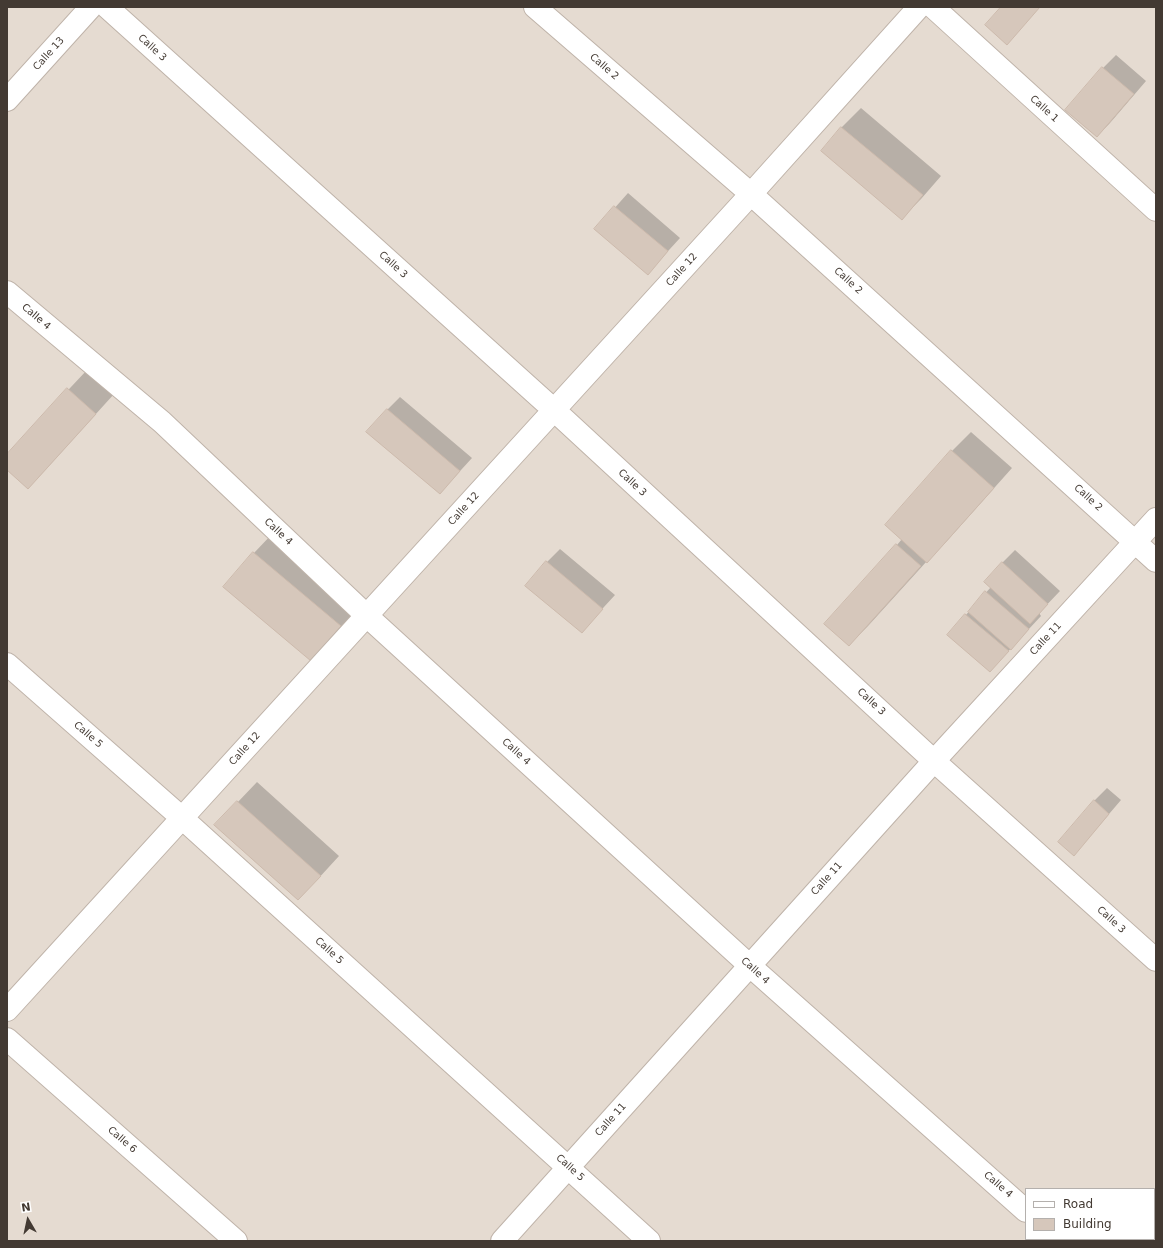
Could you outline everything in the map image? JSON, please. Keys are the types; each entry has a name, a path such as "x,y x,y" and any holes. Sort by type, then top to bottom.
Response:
{"street":[{"name":"Calle 13","path":"7,100 91,7"},
{"name":"Calle 3","path":"107,7 554,410 934,761 1156,960"},
{"name":"Calle 2","path":"535,7 751,194 1156,560"},
{"name":"Calle 12","path":"7,1010 751,194 919,7"},
{"name":"Calle 1","path":"933,7 1156,210"},
{"name":"Calle 4","path":"7,292 162,422 367,616 749,966 1025,1209"},
{"name":"Calle 11","path":"502,1241 934,761 1156,519"},
{"name":"Calle 5","path":"7,664 182,818 649,1241"},
{"name":"Calle 6","path":"7,1039 236,1241"}],"shaded area":[{"path":"7,7 1156,7 1156,1241 7,1241"}],"building":[{"path":"1001,7 1040,7 1007,45 985,25"},
{"path":"1102,67 1134,94 1097,137 1065,110"},
{"path":"841,127 923,195 902,220 821,151"},
{"path":"614,206 668,251 648,275 594,229"},
{"path":"67,388 96,414 28,489 7,470 7,454"},
{"path":"387,409 460,471 440,494 366,432"},
{"path":"951,450 994,488 927,563 885,525"},
{"path":"896,544 921,566 849,646 824,624"},
{"path":"253,552 341,626 311,661 223,587"},
{"path":"546,561 603,609 582,633 525,586"},
{"path":"1002,562 1048,604 1030,624 984,582"},
{"path":"985,591 1029,629 1011,650 968,612"},
{"path":"965,614 1009,651 990,672 947,635"},
{"path":"1094,800 1109,814 1074,856 1058,842"},
{"path":"237,801 321,876 298,900 214,825"}]}
